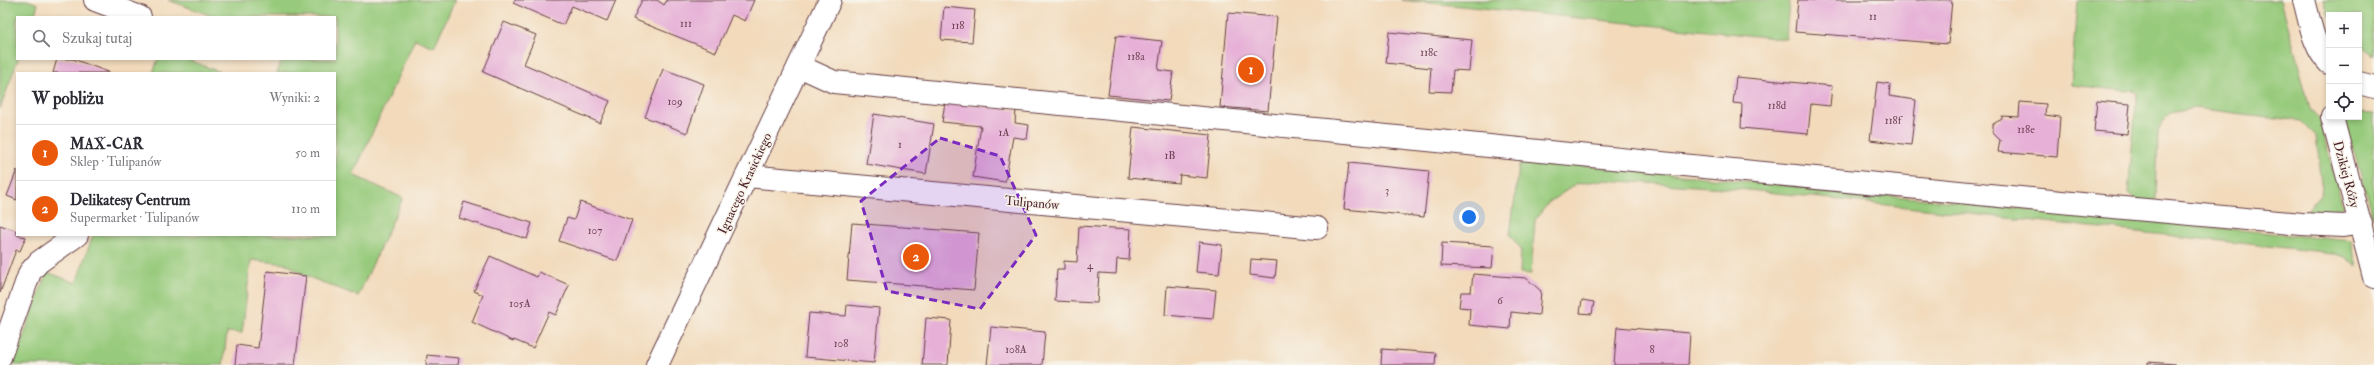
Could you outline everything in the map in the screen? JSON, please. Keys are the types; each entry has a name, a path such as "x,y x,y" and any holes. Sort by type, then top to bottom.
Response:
{"street":[{"path":"95,0 137,16"},
{"name":"Ignacego Krasickiego","path":"657,365 830,0"},
{"path":"2304,0 2313,34 2320,52 2326,59"},
{"path":"799,66 834,82 857,85 2102,206 2302,224 2343,226 2361,223"},
{"path":"2362,84 2374,87"},
{"name":"Dzikiej Róży","path":"2333,120 2374,277"},
{"name":"Tulipanów","path":"747,176 1317,228"},
{"path":"0,357 30,272 39,262 76,236"}],"highlighted area":[{"path":"940,138 1000,156 1036,235 980,309 887,291 861,201"}],"green space":[{"path":"0,0 27,0 38,4 34,16 16,16 16,60 18,60 0,109"},
{"path":"168,0 455,0 434,47 415,39 353,175 403,198 358,296 306,276 287,264 251,260 242,333 227,332 223,365 13,365 47,272 76,283 93,236 336,236 336,72 277,72 282,60 336,60 336,16 212,16"},
{"path":"1402,0 1789,0 1786,39"},
{"path":"2077,0 2281,0 2310,108 2319,119 2343,207 2301,215 2321,196 2322,183 2316,136 2301,121 2194,108 2170,113 2162,121 2158,131 2156,201 2136,200 2128,194 2137,92 2071,85"},
{"path":"2324,0 2374,0 2374,56 2362,47 2362,12 2328,12"},
{"path":"158,60 189,60 220,72 153,72"},
{"path":"2362,112 2374,113 2374,218 2344,120 2362,120"},
{"path":"1520,159 2351,241 2357,266 2345,257 2332,253 1739,189 1603,180 1576,184 1549,202 1535,220 1531,274 1520,273 1521,249 1510,235"}],"building":[{"path":"515,0 616,0 607,21 572,6 563,25 513,3"},
{"path":"642,0 657,0 664,5 667,0 754,0 745,21 732,15 716,52 633,19"},
{"path":"1798,0 1952,0 1948,44 1795,32"},
{"path":"944,7 975,10 972,42 941,40"},
{"path":"1228,13 1277,17 1268,111 1220,107"},
{"path":"504,22 536,35 524,64 610,101 600,123 483,72"},
{"path":"1389,32 1472,40 1469,71 1453,70 1451,92 1429,91 1431,68 1386,63"},
{"path":"1116,36 1162,41 1158,70 1173,72 1169,101 1108,95"},
{"path":"57,60 76,60 108,72 53,72"},
{"path":"663,69 704,84 687,133 645,117"},
{"path":"1736,77 1832,86 1830,106 1811,104 1808,134 1741,128 1742,104 1733,103"},
{"path":"1877,82 1890,84 1889,96 1916,100 1911,145 1870,140"},
{"path":"2097,101 2130,104 2127,134 2094,131"},
{"path":"945,102 1016,110 1015,123 1029,125 1027,139 1013,137 1005,182 973,177 981,126 942,122"},
{"path":"2020,102 2046,104 2045,115 2060,117 2057,157 1998,152 2000,140 1993,133 1993,124 2002,119 2002,116 2019,117"},
{"path":"874,114 934,124 926,174 866,164"},
{"path":"1133,127 1211,135 1207,178 1180,175 1179,183 1128,178"},
{"path":"1349,163 1429,171 1424,217 1344,209"},
{"path":"16,173 16,200 7,196"},
{"path":"464,202 532,223 527,239 459,218"},
{"path":"580,202 632,220 617,261 559,241 567,218 574,220"},
{"path":"852,223 979,233 974,290 847,280"},
{"path":"0,225 16,231 16,236 26,237 20,251 16,250 0,293"},
{"path":"1079,226 1131,229 1129,260 1117,259 1116,274 1099,273 1097,303 1055,301 1057,269 1064,269 1064,261 1077,262"},
{"path":"1199,242 1222,245 1219,274 1196,272"},
{"path":"1442,243 1494,246 1492,268 1441,266"},
{"path":"490,256 537,277 539,272 569,285 556,315 549,312 533,348 514,340 513,341 472,322 483,295 474,291"},
{"path":"1251,259 1277,261 1275,278 1250,275"},
{"path":"267,271 306,276 295,365 235,365 237,345 258,348"},
{"path":"1473,274 1526,278 1541,291 1539,315 1511,312 1510,329 1469,325 1470,308 1459,307 1461,292 1471,292"},
{"path":"1167,286 1216,290 1213,319 1165,315"},
{"path":"1582,300 1594,302 1592,314 1580,313"},
{"path":"847,305 879,308 874,363 805,357 809,313 846,316"},
{"path":"926,318 951,320 948,365 922,365"},
{"path":"991,327 1045,332 1042,365 987,365"},
{"path":"1617,327 1690,333 1688,365 1614,365"},
{"path":"1382,349 1436,353 1435,365 1381,365"},
{"path":"427,355 459,358 458,365 426,365"},
{"path":"2148,362 2175,364 2148,365"}],"place":[{"name":"MAX-CAR","path":"1251,70"},
{"name":"Delikatesy Centrum","path":"916,257"}]}
